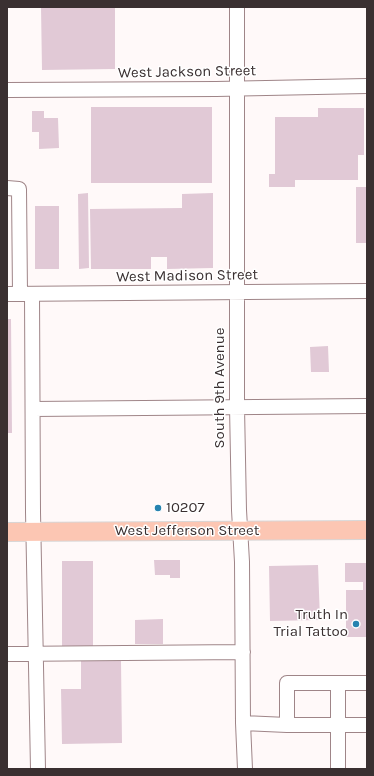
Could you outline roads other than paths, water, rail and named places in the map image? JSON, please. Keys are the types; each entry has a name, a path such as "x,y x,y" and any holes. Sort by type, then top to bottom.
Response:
{"main road":[{"name":"West Jefferson Street","path":"7,532 367,530"}],"street":[{"name":"South 9th Avenue","path":"237,7 237,407 242,562 243,723 245,769"},
{"name":"West Jackson Street","path":"7,90 367,86"},
{"path":"7,188 19,189 20,294 33,409 35,654 38,769"},
{"name":"West Madison Street","path":"20,294 367,291"},
{"path":"33,409 367,406"},
{"path":"7,654 243,652"},
{"path":"288,725 287,683 367,683"},
{"path":"338,683 338,769"},
{"path":"243,723 288,725 367,725"}],"place":[{"name":"10207","path":"158,508"},
{"name":"Truth In Trial Tattoo","path":"356,624"}]}
